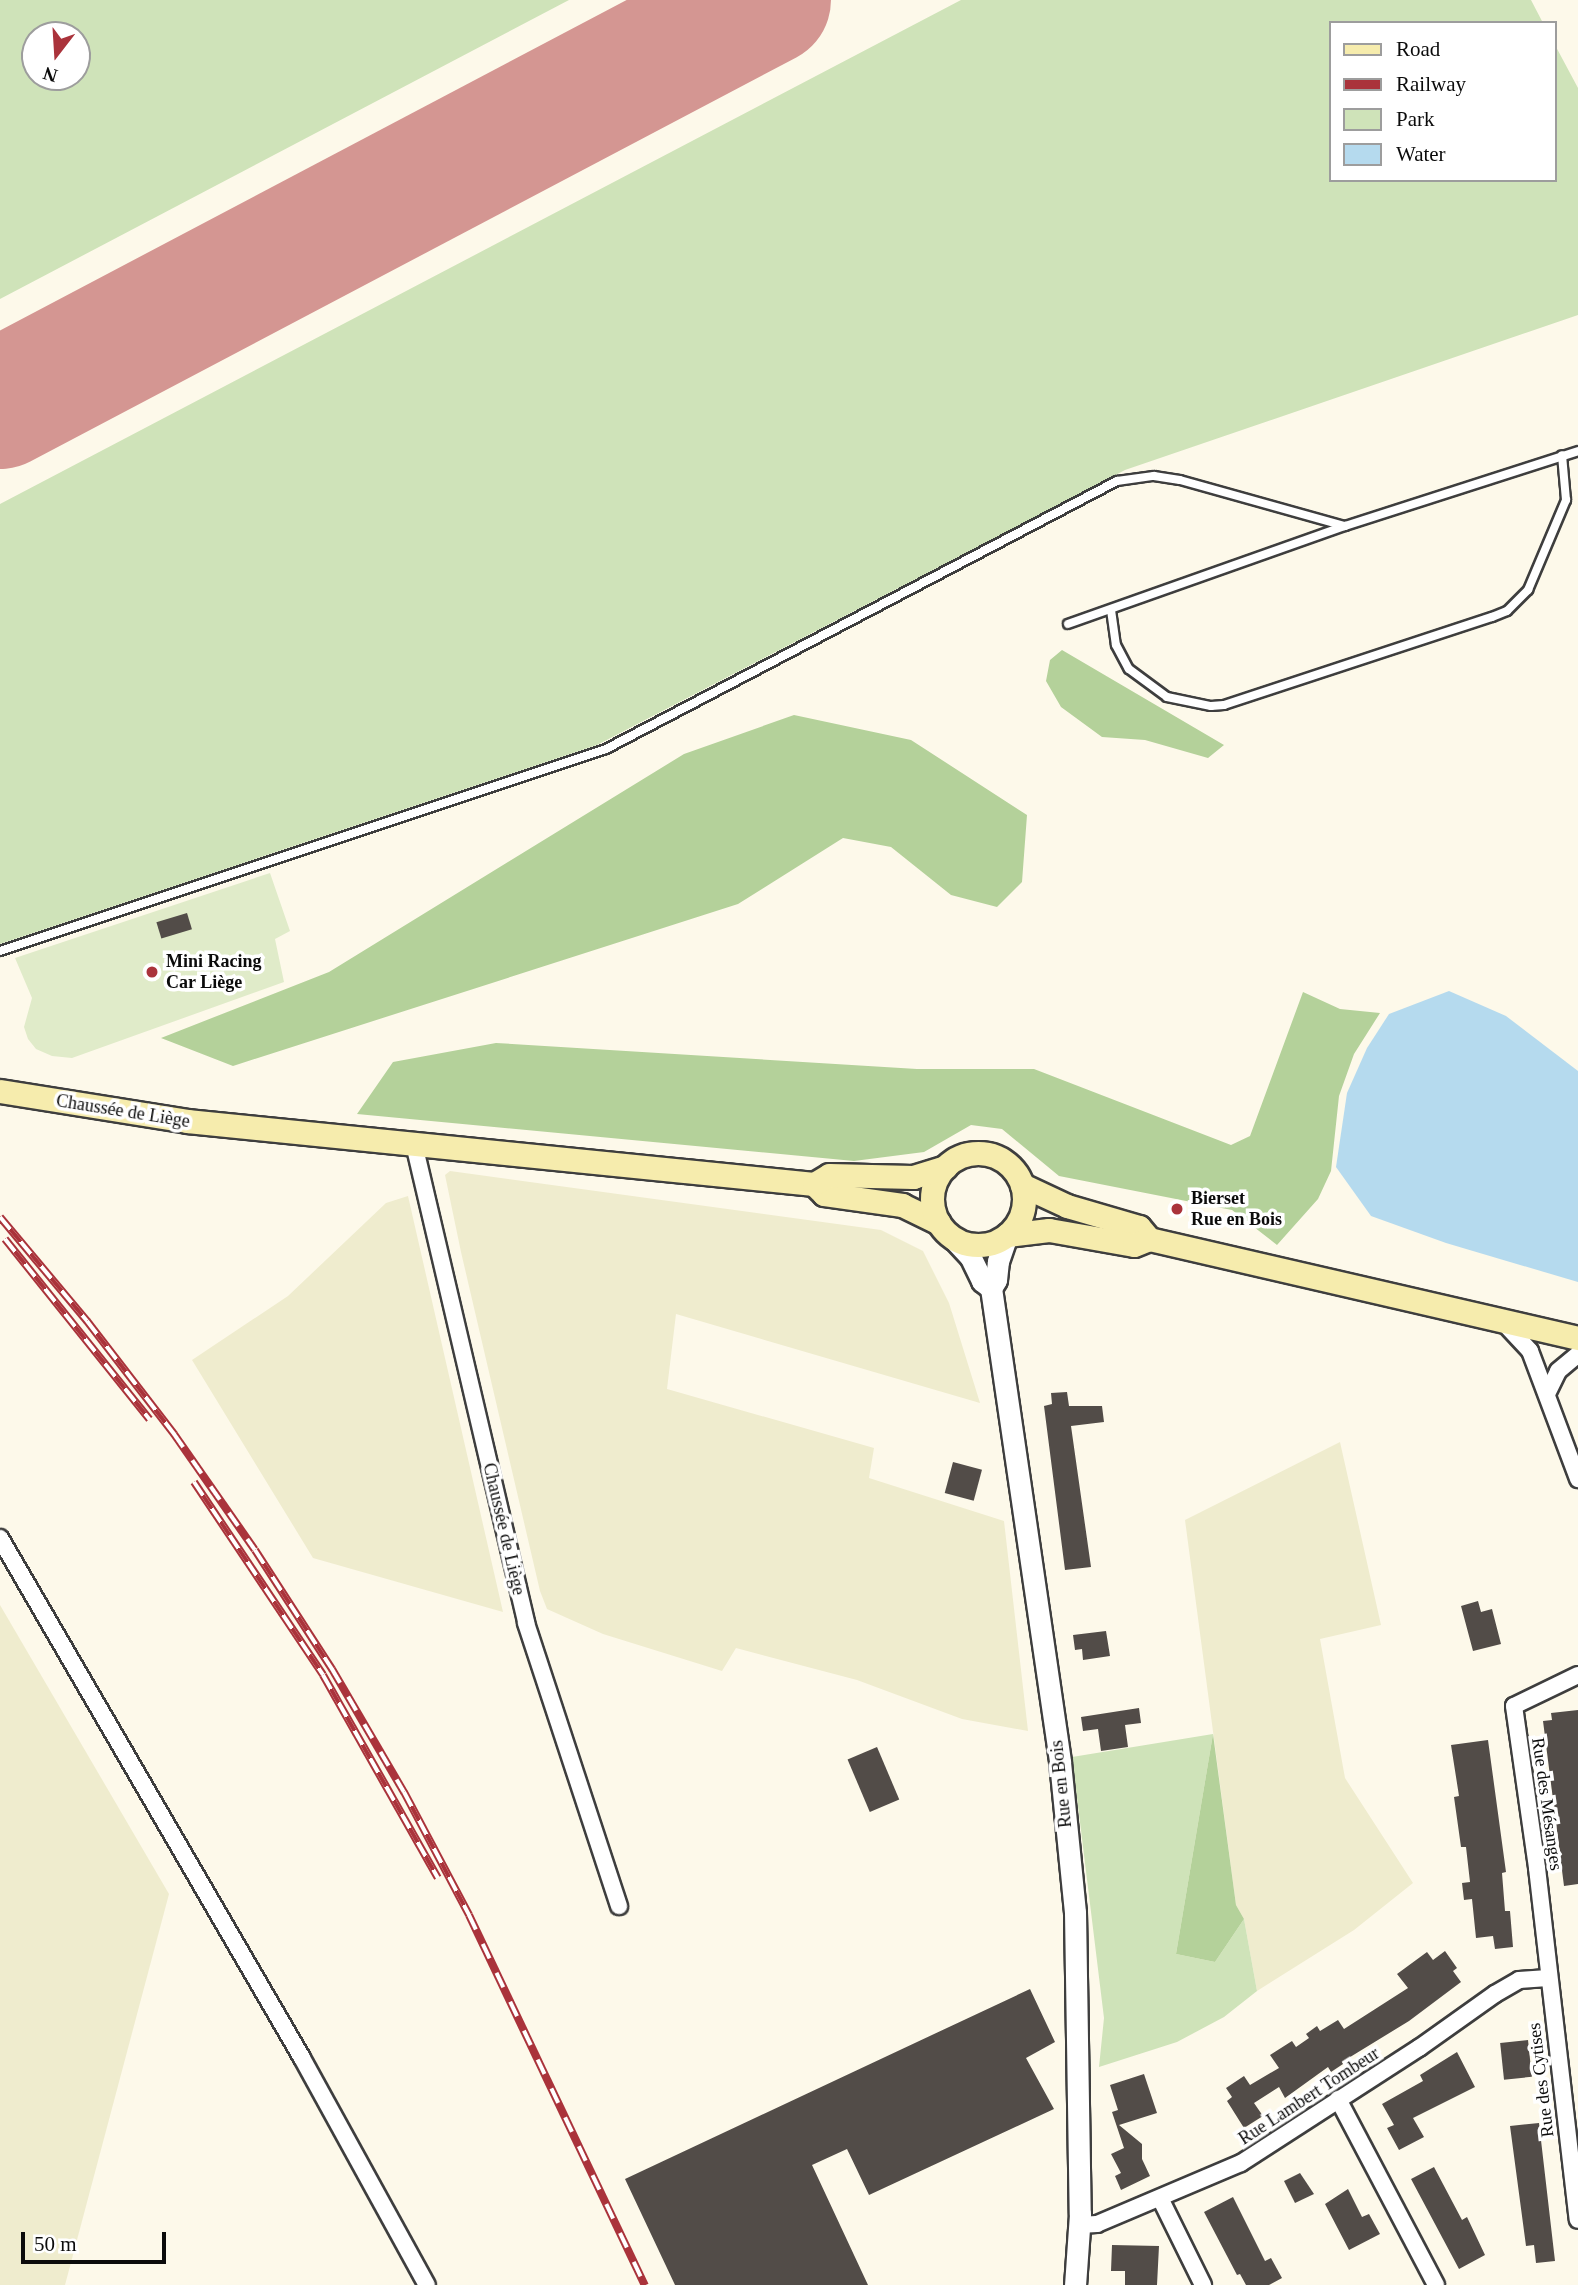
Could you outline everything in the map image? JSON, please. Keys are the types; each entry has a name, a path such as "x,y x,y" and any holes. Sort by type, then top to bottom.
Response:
{"main road":[{"name":"Chaussée de Liège","path":"0,1091 135,1115 814,1184 829,1175 913,1177 945,1167"},
{"path":"1007,1235 1023,1212 1022,1185 1015,1171 1003,1160 989,1154 973,1153 957,1158 945,1167 936,1180 932,1196 946,1230 967,1244 983,1245 1007,1235 1049,1230 1134,1245 1149,1239 1578,1338"},
{"name":"Chaussée de Liège","path":"814,1184 824,1194 902,1205 946,1230"},
{"path":"1022,1185 1055,1202 1139,1227 1149,1239"}],"street":[{"name":"Chaussée de Liège","path":"414,1144 526,1623 619,1906"},
{"name":"Rue en Bois","path":"946,1230 970,1256 982,1281 991,1288"},
{"name":"Rue en Bois","path":"1007,1235 998,1261 996,1280 991,1288 1060,1762 1073,1899 1079,2225 1075,2285"},
{"path":"1501,1320 1530,1351 1540,1384 1547,1394 1578,1479"},
{"path":"1547,1394 1558,1371 1578,1354"},
{"path":"0,1538 302,2058 427,2285"},
{"name":"Rue des Mésanges","path":"1548,1978 1537,1868 1514,1706 1578,1675"},
{"name":"Rue Lambert Tombeur","path":"1079,2225 1097,2224 1161,2200 1241,2163 1519,1980 1548,1978"},
{"name":"Rue des Cytises","path":"1548,1978 1578,2220"},
{"path":"1338,2099 1436,2285"},
{"path":"1161,2200 1203,2285"}],"lane":[{"path":"1068,624 1345,526 1578,451"},
{"path":"1111,610 1116,645 1129,669 1167,697 1211,706 1224,705 1492,617 1507,611 1528,590 1566,500 1562,455"},
{"path":"0,951 606,749 1117,481 1154,476 1180,480 1345,526"}],"shaded area":[{"path":"450,1171 881,1230 923,1251 949,1303 980,1403 676,1314 667,1389 874,1448 869,1478 1004,1521 1028,1731 962,1719 857,1680 736,1648 722,1671 603,1634 547,1609 540,1591 461,1252 445,1175"},
{"path":"408,1196 503,1612 313,1558 192,1360 288,1296 386,1203"},
{"path":"1340,1442 1381,1625 1320,1639 1345,1778 1413,1883 1354,1930 1257,1991 1244,1919 1236,1905 1185,1520"},
{"path":"0,1605 169,1894 65,2285 0,2285"}],"green space":[{"path":"0,0 569,0 0,299"},
{"path":"961,0 1531,0 1542,21 1330,21 1330,182 1557,182 1557,49 1578,88 1578,315 1125,470 597,745 0,944 0,504"},
{"path":"1062,650 1224,745 1208,758 1145,740 1102,737 1061,707 1046,681 1050,660"},
{"path":"794,715 911,740 1027,815 1022,882 997,907 951,895 891,847 843,838 738,904 233,1066 161,1038 329,972 684,754"},
{"name":"Mini Racing Car Liège","path":"270,873 290,931 275,939 284,982 72,1058 52,1056 36,1049 28,1039 24,1027 32,998 15,958"},
{"path":"1303,992 1340,1009 1380,1013 1354,1054 1339,1096 1331,1171 1318,1199 1277,1245 1232,1210 1059,1176 1002,1129 971,1125 924,1152 854,1161 357,1114 393,1062 496,1043 917,1069 1034,1069 1231,1145 1250,1136"},
{"path":"1213,1734 1176,1954 1215,1962 1244,1919 1257,1991 1224,2017 1177,2042 1099,2067 1104,2018 1072,1757"},
{"path":"1213,1734 1236,1905 1244,1919 1215,1962 1176,1954"}],"water":[{"path":"1449,991 1506,1016 1578,1071 1578,1282 1446,1243 1371,1216 1336,1167 1347,1093 1367,1048 1389,1014"}],"building":[{"path":"187,913 192,929 161,939 156,922"},
{"path":"1067,1392 1069,1406 1102,1406 1104,1422 1071,1426 1091,1567 1065,1570 1044,1406 1052,1404 1051,1393"},
{"path":"953,1462 982,1470 974,1501 945,1493"},
{"path":"1478,1601 1481,1612 1492,1609 1501,1644 1473,1651 1461,1606"},
{"path":"1106,1631 1110,1656 1083,1660 1082,1649 1075,1650 1073,1635"},
{"path":"1139,1708 1141,1723 1125,1725 1128,1747 1101,1751 1098,1729 1083,1731 1081,1717"},
{"path":"1578,1710 1578,1884 1564,1886 1543,1721 1552,1720 1551,1713"},
{"path":"1488,1740 1506,1872 1502,1873 1505,1911 1510,1911 1513,1947 1495,1949 1493,1936 1476,1938 1472,1899 1464,1900 1462,1883 1470,1882 1466,1847 1461,1847 1454,1797 1459,1796 1451,1745"},
{"path":"877,1747 899,1799 870,1812 848,1760"},
{"path":"1445,1951 1457,1968 1453,1971 1461,1982 1409,2021 1342,2062 1343,2064 1331,2072 1328,2067 1285,2098 1279,2087 1254,2103 1263,2116 1244,2128 1227,2101 1232,2097 1226,2088 1244,2076 1250,2085 1279,2068 1270,2055 1292,2041 1296,2047 1309,2038 1306,2034 1317,2026 1320,2031 1338,2020 1344,2029 1408,1988 1397,1974 1427,1952 1433,1960"},
{"path":"1030,1989 1055,2042 1026,2058 1054,2109 869,2195 847,2149 812,2165 868,2285 675,2285 625,2179"},
{"path":"1528,2040 1532,2077 1504,2080 1500,2043"},
{"path":"1457,2052 1475,2087 1413,2118 1424,2137 1399,2150 1387,2128 1394,2125 1382,2104 1423,2081 1420,2075"},
{"path":"1144,2074 1157,2113 1119,2125 1142,2144 1142,2159 1150,2176 1121,2190 1115,2176 1121,2173 1111,2154 1124,2148 1112,2112 1118,2110 1110,2085"},
{"path":"1539,2123 1555,2261 1536,2263 1534,2245 1526,2246 1510,2126"},
{"path":"1434,2167 1462,2220 1467,2217 1485,2255 1459,2269 1411,2179"},
{"path":"1300,2173 1314,2194 1295,2203 1284,2181"},
{"path":"1348,2189 1362,2217 1369,2214 1380,2234 1349,2250 1325,2204"},
{"path":"1233,2197 1265,2261 1271,2258 1282,2278 1269,2285 1246,2285 1240,2274 1237,2275 1204,2212"},
{"path":"1112,2245 1159,2246 1157,2285 1125,2285 1125,2271 1111,2271"}],"taxiway":[{"path":"0,402 45,380"}],"runway":[{"path":"0,404 766,0"}],"railway":[{"path":"0,1217 87,1321 174,1434 255,1550 332,1669 404,1792 469,1915 645,2285"},
{"path":"5,1239 149,1419"},
{"path":"194,1482 323,1675 438,1878"}],"place":[{"name":"Mini Racing Car Liège","path":"152,972"},
{"name":"Bierset Rue en Bois","path":"1177,1209"}]}
